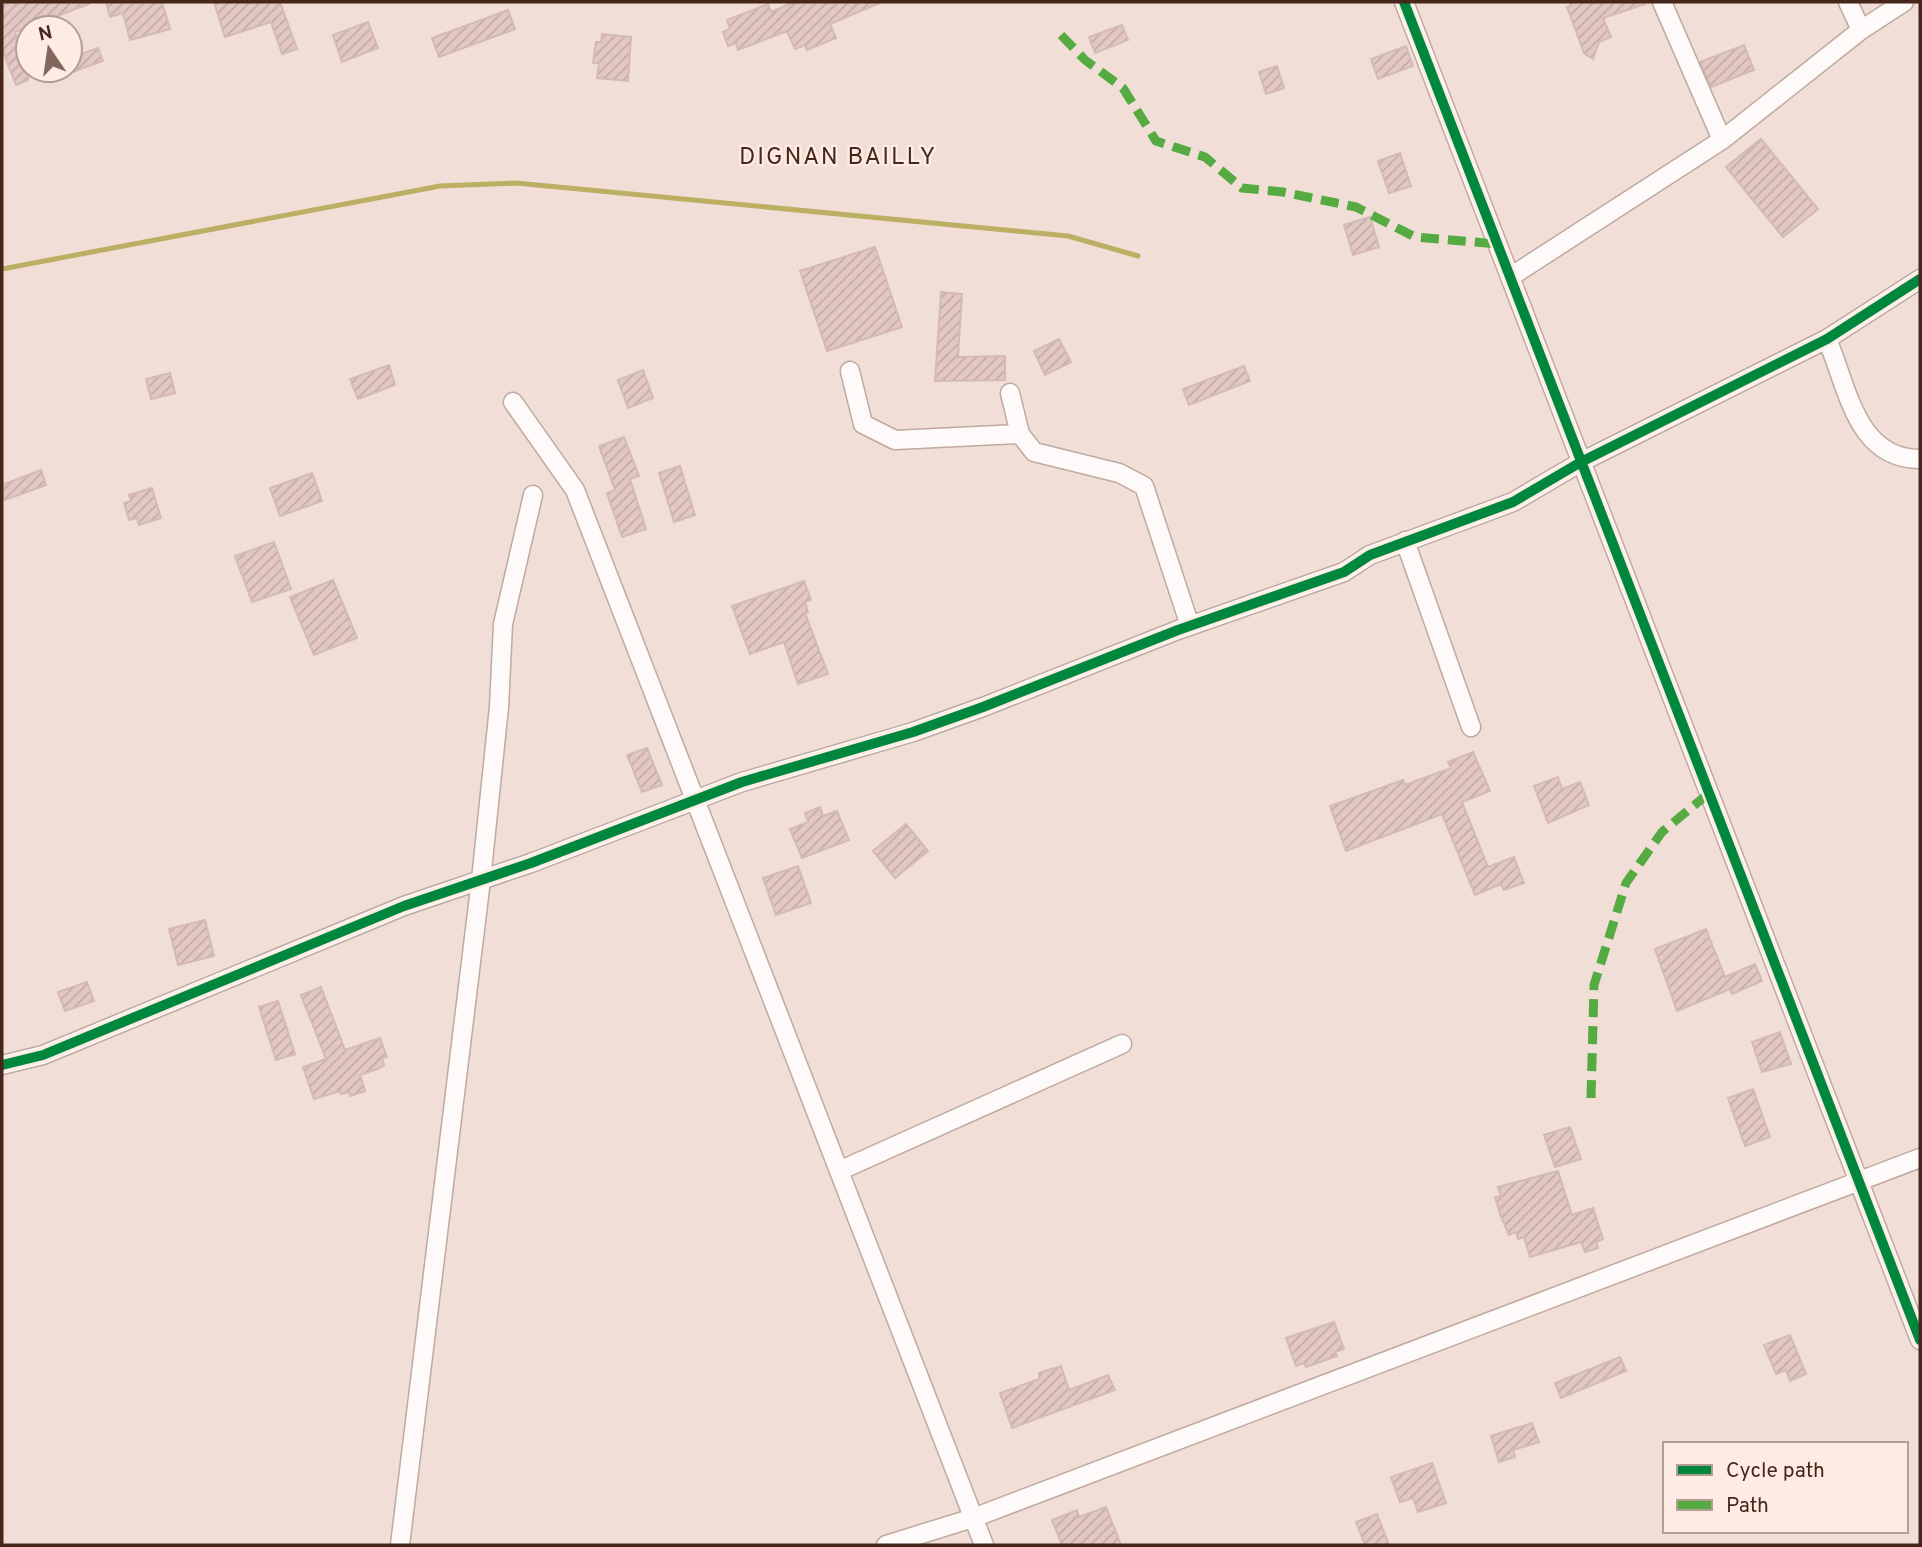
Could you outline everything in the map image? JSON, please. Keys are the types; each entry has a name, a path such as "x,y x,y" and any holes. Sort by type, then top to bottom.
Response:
{"street":[{"path":"1404,2 1920,1340"},
{"path":"1662,2 1722,140"},
{"path":"1849,2 1861,30"},
{"path":"1510,277 1722,140 1861,30 1904,2"},
{"path":"2,1065 43,1055 404,906 743,782 913,732 1190,626 1344,572 1370,555 1513,502 1581,462 1827,340 1920,279"},
{"path":"1827,340 1854,410 1871,440 1897,458 1920,459"},
{"path":"850,371 863,424 895,440 1020,434"},
{"path":"1010,393 1020,434 1034,452 1119,472 1144,486 1190,626"},
{"path":"513,402 575,490 841,1170 984,1545"},
{"path":"400,1545 481,880 499,707 503,624 533,495"},
{"path":"1405,541 1471,727"},
{"path":"841,1170 1122,1044"},
{"path":"886,1545 973,1518 1920,1158"}],"building":[{"path":"2,2 4,5 11,2 91,3 62,14 14,14 14,80 2,49"},
{"path":"106,2 162,2 170,29 130,40 123,13 110,17"},
{"path":"214,2 280,2 297,49 282,54 271,22 225,37"},
{"path":"794,2 882,2 830,24 836,38 807,50 805,45 795,49 787,31 738,50 736,43 728,46 723,32 730,29 727,20 768,4 771,12"},
{"path":"1570,2 1645,4 1603,18 1611,37 1599,42 1593,59 1584,53 1567,7 1571,6"},
{"path":"508,10 515,29 439,57 432,38"},
{"path":"368,22 378,48 342,62 333,35"},
{"path":"1122,25 1128,40 1095,53 1089,37"},
{"path":"602,34 631,37 628,81 597,78 599,63 593,63 596,42 601,42"},
{"path":"1744,45 1754,70 1711,87 1700,62"},
{"path":"1406,46 1413,66 1378,79 1371,59"},
{"path":"98,48 103,61 84,68 84,53"},
{"path":"1277,66 1284,88 1266,94 1259,72"},
{"path":"1761,139 1818,209 1783,237 1726,167"},
{"path":"1400,153 1411,186 1389,193 1378,161"},
{"path":"1370,217 1379,247 1353,255 1344,225"},
{"path":"875,247 902,327 827,351 800,271"},
{"path":"941,292 962,294 958,357 1005,356 1005,380 935,381"},
{"path":"1059,339 1071,362 1045,375 1034,351"},
{"path":"389,365 395,385 358,399 350,379"},
{"path":"1244,366 1250,381 1189,405 1183,389"},
{"path":"643,370 653,398 628,408 618,380"},
{"path":"170,373 175,393 151,399 146,379"},
{"path":"624,437 639,476 630,479 646,529 622,537 607,493 615,490 599,446"},
{"path":"680,466 695,515 674,522 659,473"},
{"path":"41,470 46,485 2,501 2,485"},
{"path":"312,473 322,501 280,516 270,488"},
{"path":"152,488 161,518 139,525 137,518 129,520 124,503 131,501 129,495"},
{"path":"274,542 291,589 252,602 235,556"},
{"path":"333,580 357,638 314,655 290,597"},
{"path":"804,581 811,600 805,602 808,612 805,613 828,674 798,684 784,642 750,654 732,606"},
{"path":"647,748 662,785 642,792 627,755"},
{"path":"1473,752 1490,791 1462,802 1488,867 1514,857 1524,883 1504,890 1501,884 1475,895 1442,814 1346,851 1330,806 1403,780 1405,785 1451,768 1448,762"},
{"path":"1558,777 1562,789 1580,782 1589,805 1548,823 1534,786"},
{"path":"820,807 823,816 837,811 849,840 802,858 790,829 808,822 805,813"},
{"path":"906,824 928,851 895,878 873,851"},
{"path":"798,866 811,903 776,915 763,878"},
{"path":"205,920 214,956 178,965 169,929"},
{"path":"1706,929 1725,977 1755,964 1762,981 1732,994 1730,989 1677,1011 1655,949"},
{"path":"87,982 94,1001 65,1011 58,992"},
{"path":"321,987 345,1050 380,1038 387,1057 382,1058 384,1065 380,1068 360,1075 365,1091 350,1096 349,1092 341,1094 340,1091 314,1099 303,1067 326,1059 301,995"},
{"path":"278,1001 295,1054 276,1060 259,1007"},
{"path":"1780,1032 1791,1064 1762,1072 1752,1042"},
{"path":"1753,1089 1770,1137 1745,1146 1728,1098"},
{"path":"1570,1127 1581,1159 1555,1167 1544,1135"},
{"path":"1558,1171 1572,1215 1593,1208 1603,1239 1596,1242 1598,1248 1585,1252 1581,1242 1530,1257 1524,1237 1518,1239 1516,1232 1509,1235 1495,1197 1501,1196 1498,1187"},
{"path":"1334,1322 1344,1349 1335,1352 1337,1356 1306,1367 1304,1363 1296,1366 1286,1338"},
{"path":"1790,1335 1806,1374 1790,1381 1786,1370 1776,1374 1764,1345"},
{"path":"1620,1357 1626,1371 1561,1398 1555,1383"},
{"path":"1061,1366 1069,1390 1108,1375 1115,1390 1012,1428 1000,1393 1039,1379 1039,1373"},
{"path":"1532,1423 1539,1442 1513,1450 1515,1457 1499,1462 1491,1436"},
{"path":"1432,1463 1446,1503 1418,1512 1413,1498 1400,1502 1391,1477"},
{"path":"1106,1507 1121,1545 1062,1545 1052,1520 1077,1510 1079,1517"},
{"path":"1377,1514 1389,1545 1365,1545 1356,1522"}],"waterway":[{"path":"2,269 440,186 516,183 1068,236 1138,256"}],"marked path":[{"path":"1061,35 1085,60 1123,88 1156,141 1205,157 1242,188 1283,192 1356,207 1415,237 1497,244"},
{"path":"1591,1098 1594,985 1626,883 1662,832 1709,793"}],"cycle path":[{"path":"1404,2 1920,1340"},
{"path":"2,1065 43,1055 404,906 531,863 742,782 913,732 1178,630 1344,572 1370,555 1513,502 1581,462 1827,339 1920,279"}],"district":[{"name":"DIGNAN BAILLY","path":"838,158"}]}
